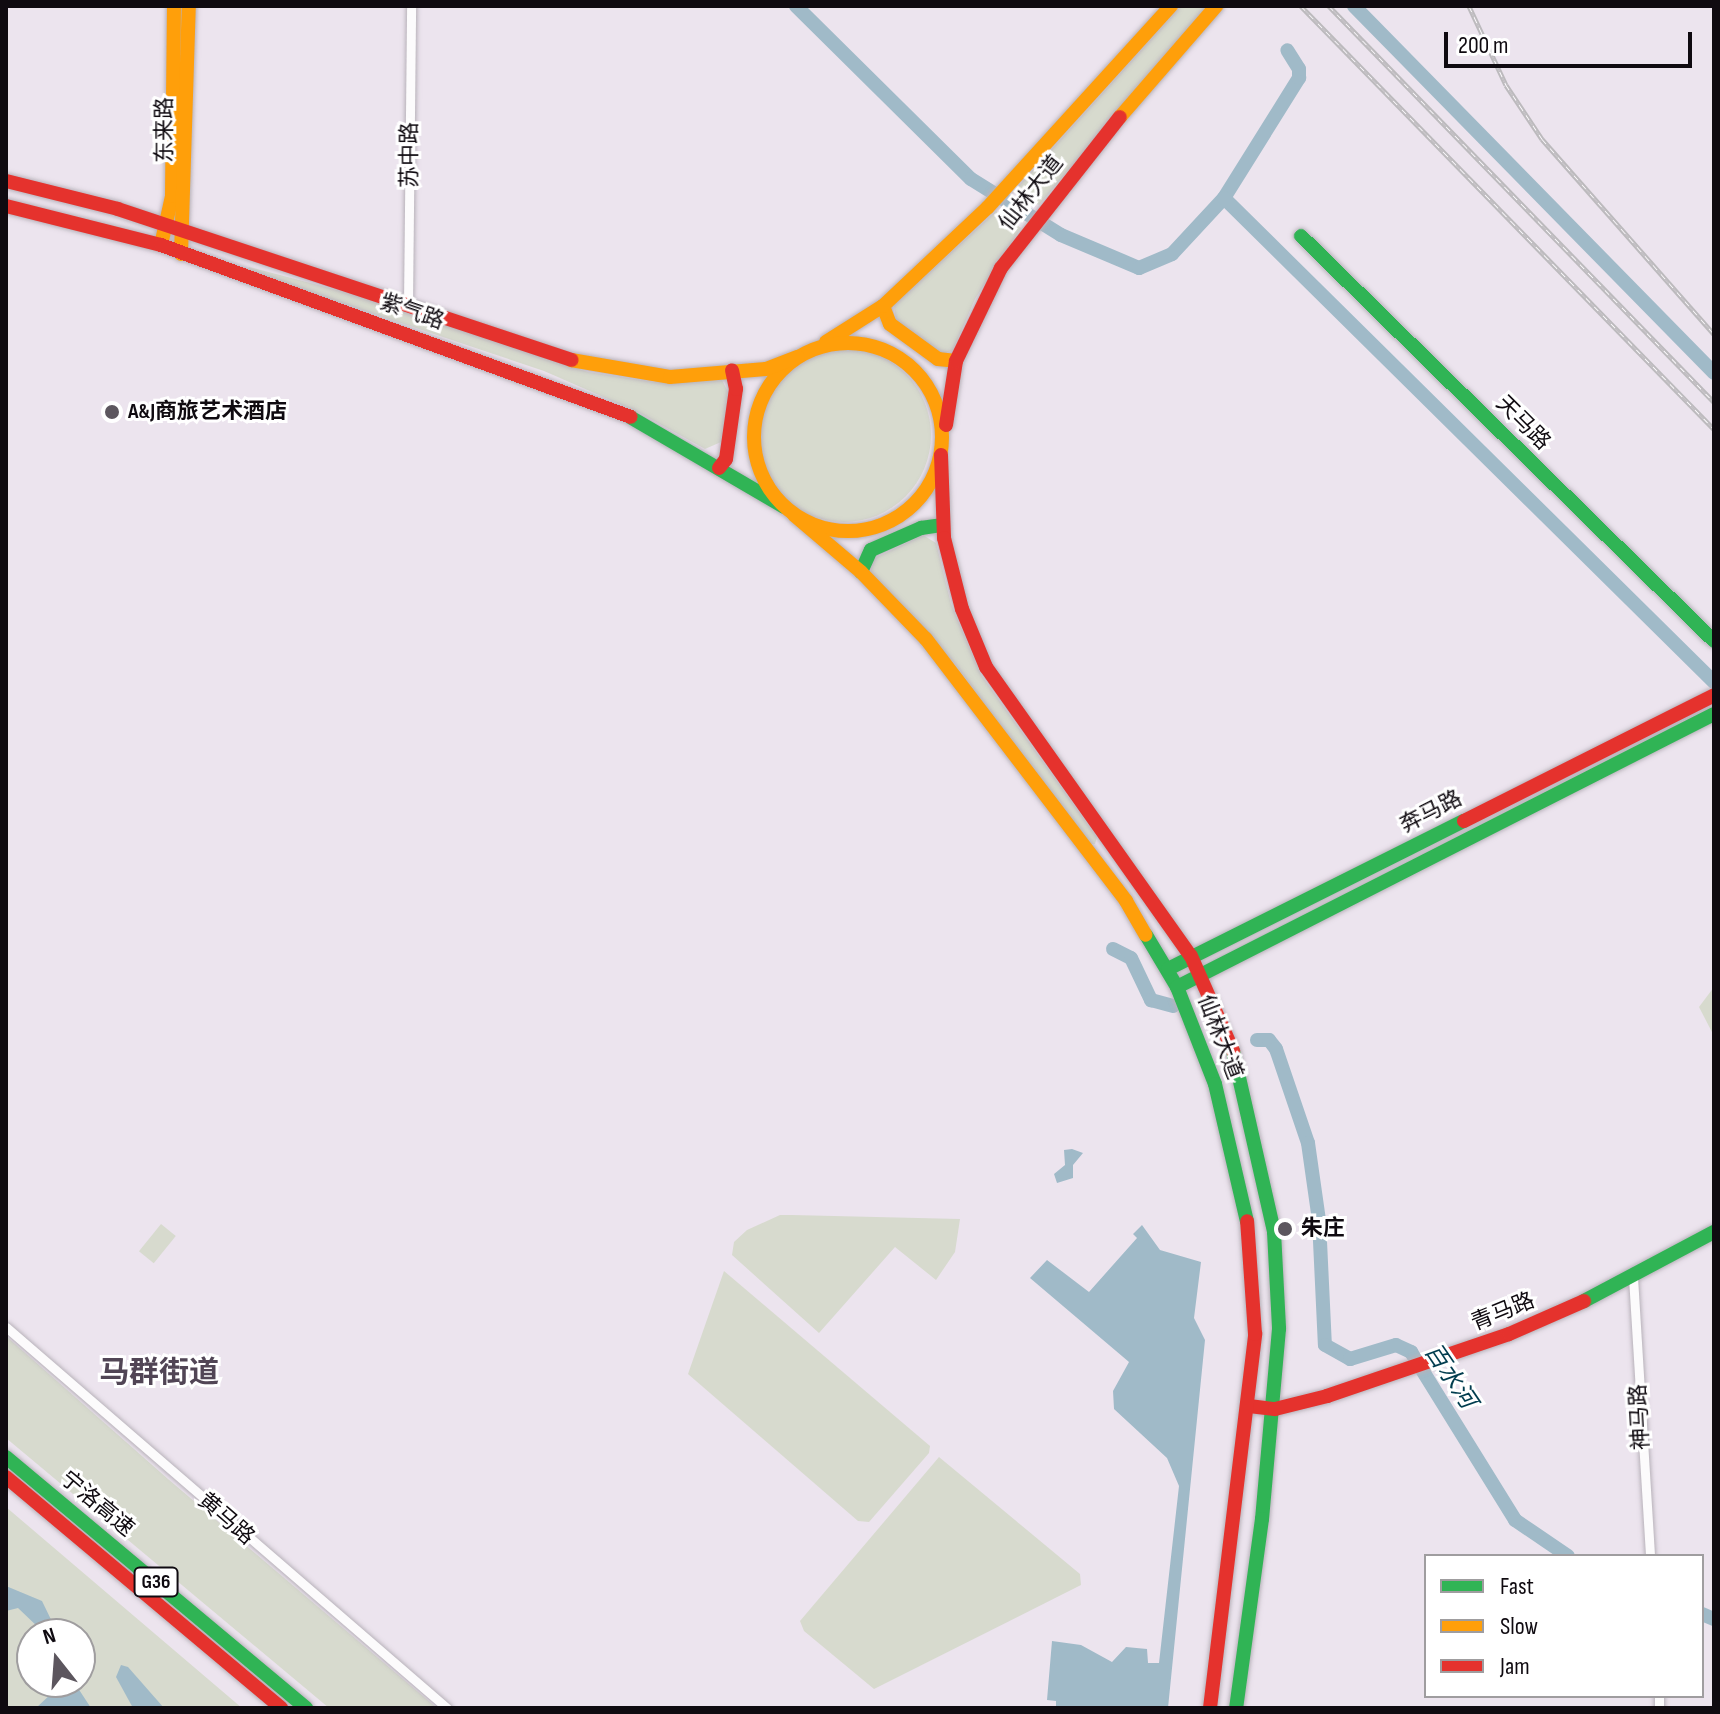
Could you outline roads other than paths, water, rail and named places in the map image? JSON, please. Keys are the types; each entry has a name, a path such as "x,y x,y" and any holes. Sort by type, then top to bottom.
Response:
{"main road":[{"name":"东来路","path":"161,245 172,196 174,6"},
{"name":"东来路","path":"181,254 189,6"},
{"name":"仙林大道","path":"812,350 883,306 988,207 1171,6"},
{"name":"仙林大道","path":"1216,6 1026,232 977,311 956,361 942,448 943,525 962,609 986,667 1191,956 1232,1049 1262,1163 1274,1232 1279,1329 1275,1409 1236,1708"},
{"name":"紫气路","path":"6,181 166,225 590,366 670,377 766,369 798,357"},
{"path":"84,222 94,213 90,202"},
{"name":"紫气路","path":"6,206 84,222 161,245 247,279 598,402 719,468 789,511"},
{"name":"天马路","path":"1301,236 1714,641"},
{"path":"247,279 242,265 258,257"},
{"path":"883,306 890,324 938,359 956,361"},
{"path":"856,343 903,360 932,393 942,448 920,499 879,526 830,530 789,511 759,468 753,433 764,395 798,357 812,350 856,343"},
{"path":"719,468 726,459 736,389 732,370"},
{"name":"仙林大道","path":"789,511 861,572 926,639 1126,901 1177,987 1231,1136 1246,1213 1254,1328 1249,1406 1210,1708"},
{"path":"861,572 863,558 871,550 921,528 943,525"},
{"name":"奔马路","path":"1168,969 1713,695"},
{"name":"奔马路","path":"1177,987 1714,714"},
{"name":"青马路","path":"1249,1406 1275,1409 1413,1370 1633,1277 1714,1232"},
{"path":"1254,1328 1279,1329"},
{"name":"宁洛高速","path":"6,1457 306,1708"},
{"name":"宁洛高速","path":"6,1477 281,1708"}],"street":[{"name":"苏中路","path":"408,305 411,6"},
{"name":"神马路","path":"1633,1277 1650,1554"},
{"name":"黄马路","path":"6,1327 447,1708"}],"water":[{"path":"1064,1150 1083,1153 1073,1165 1073,1178 1057,1183 1054,1174 1065,1165"},
{"path":"1142,1225 1160,1250 1201,1262 1194,1318 1205,1340 1168,1708 1056,1708 1056,1701 1047,1700 1052,1641 1081,1645 1112,1662 1126,1647 1147,1649 1148,1663 1159,1663 1179,1486 1167,1458 1114,1409 1113,1391 1129,1362 1030,1278 1047,1260 1089,1292 1137,1238 1133,1234"},
{"path":"6,1586 42,1601 50,1618 28,1618 18,1608 6,1611"},
{"path":"121,1665 128,1667 164,1708 133,1708 116,1677"},
{"path":"47,1698 84,1698 91,1708 36,1708"}],"waterway":[{"path":"796,6 971,179 1061,235 1139,268 1172,254 1224,198 1299,78 1299,69 1287,50"},
{"path":"1354,6 1714,373"},
{"path":"1224,198 1714,682"},
{"name":"百水河","path":"1113,949 1131,958 1151,1000 1173,1006"},
{"name":"百水河","path":"1257,1040 1269,1040 1276,1049 1308,1143 1319,1220 1325,1345 1350,1359 1396,1345 1411,1352 1515,1520 1565,1554"},
{"name":"百水河","path":"1704,1615 1714,1619"}],"railway":[{"path":"1301,6 1714,429"},
{"path":"1329,6 1714,402"},
{"path":"1469,6 1506,85 1542,139 1714,334"}],"place":[{"name":"A&J商旅艺术酒店","path":"112,412"},
{"name":"朱庄","path":"1285,1229"}],"district":[{"name":"马群街道","path":"159,1373"}]}
